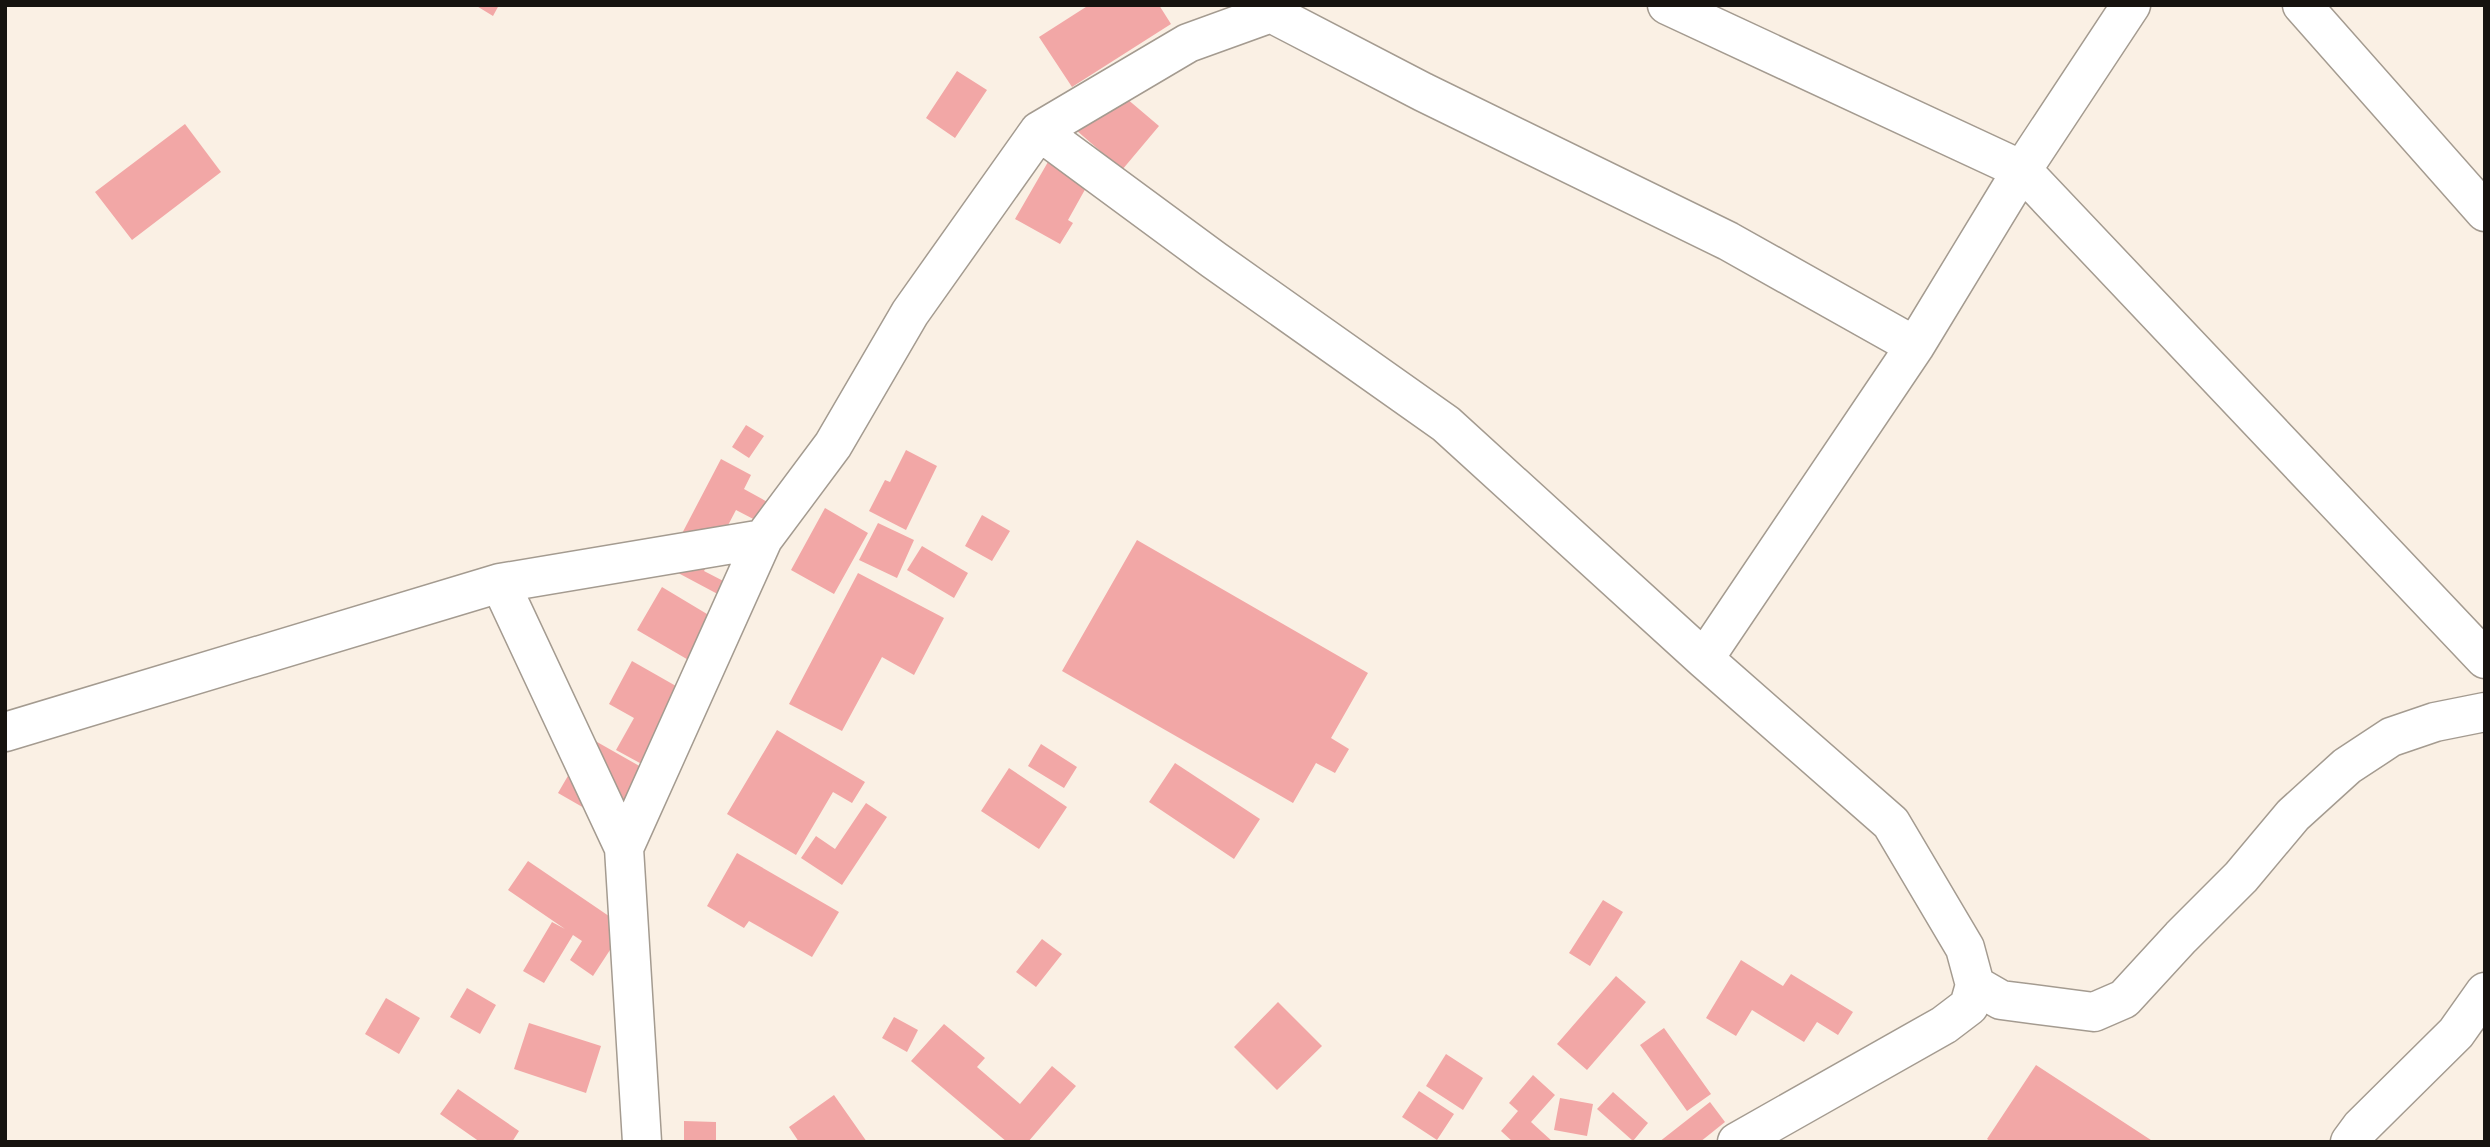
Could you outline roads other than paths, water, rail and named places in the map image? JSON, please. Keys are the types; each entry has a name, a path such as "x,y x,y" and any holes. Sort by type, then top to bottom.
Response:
{"street":[{"path":"1668,5 2022,170 2485,659"},
{"path":"1704,659 1916,346 2022,170 2131,5"},
{"path":"2302,5 2485,212"},
{"path":"624,848 763,539 833,445 910,313 1039,131 1188,43 1277,9 1423,92 1728,241 1916,346"},
{"path":"1039,131 1213,260 1446,424 1704,659 1891,823 1965,948 1975,985 1969,1006 1944,1025 1737,1142"},
{"path":"5,732 500,583 763,539"},
{"path":"500,583 624,848 642,1142"},
{"path":"1975,985 2001,1000 2094,1012 2124,999 2241,877 2293,815 2347,766 2392,737 2435,722 2485,712"},
{"path":"2350,1142 2456,1033 2485,992"}]}
